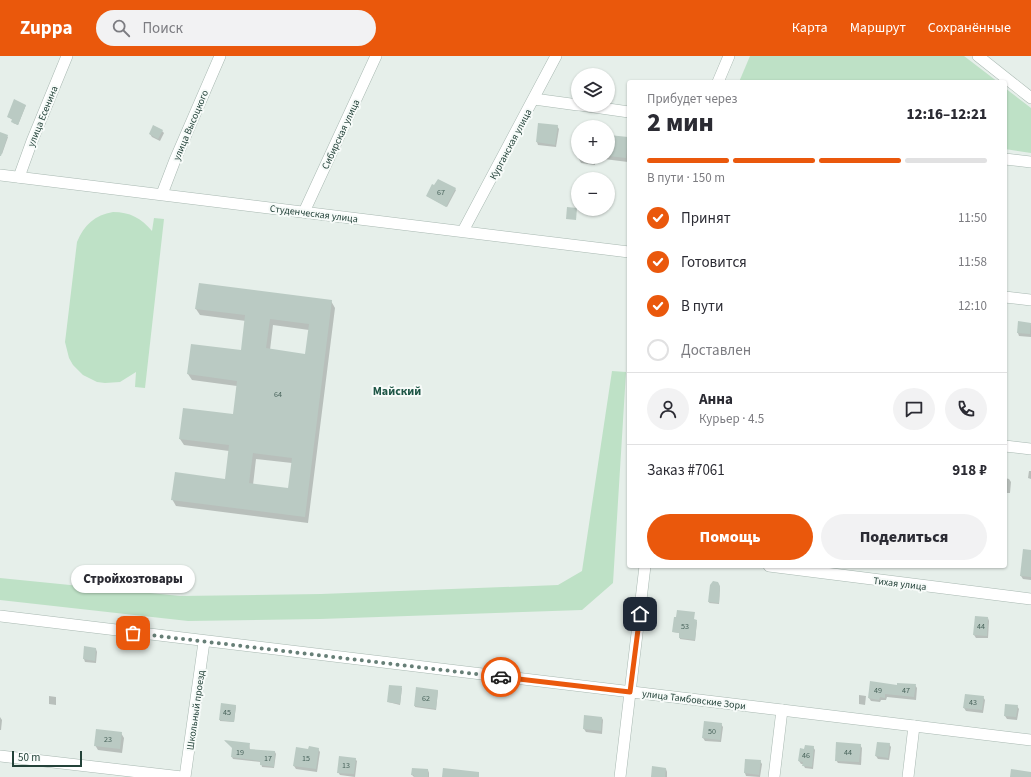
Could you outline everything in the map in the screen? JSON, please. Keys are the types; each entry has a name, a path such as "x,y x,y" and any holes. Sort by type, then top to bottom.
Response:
{"street":[{"name":"улица Есенина","path":"19,177 67,56"},
{"name":"улица Высоцкого","path":"162,194 220,56"},
{"name":"Сибирская улица","path":"304,212 376,56"},
{"name":"Курганская улица","path":"464,231 556,56"},
{"path":"719,80 729,56"},
{"path":"978,56 1031,98"},
{"path":"534,99 571,104"},
{"path":"615,110 627,112"},
{"path":"1007,159 1031,162"},
{"name":"Студенческая улица","path":"0,174 627,252"},
{"path":"1007,297 1031,300"},
{"path":"1007,446 1031,449"},
{"path":"620,777 646,568"},
{"name":"Тихая улица","path":"785,568 1031,599"},
{"name":"улица Тамбовские Зори","path":"0,616 204,642 1031,740"},
{"name":"Школьный проезд","path":"185,777 204,642"},
{"path":"774,777 782,710"},
{"path":"908,777 914,726"},
{"path":"0,756 182,777"}],"green space":[{"path":"750,56 964,56 995,80 740,80"},
{"path":"1007,90 1031,108 1031,153 1007,149"},
{"path":"107,213 125,213 135,217 152,231 154,218 164,219 145,388 135,387 136,372 120,382 105,383 97,382 83,375 73,365 69,358 65,342 77,242 83,231 91,222"},
{"path":"612,371 626,372 613,583 582,610 320,619 188,621 0,600 0,578 180,596 321,594 558,585 582,571"}],"building":[{"path":"14,99 26,105 18,125 11,122 12,119 7,117"},
{"path":"538,123 558,125 555,145 536,142"},
{"path":"153,125 163,130 158,139 149,134"},
{"path":"0,132 8,135 1,156 0,156"},
{"path":"615,136 627,137 626,158 615,157"},
{"path":"438,179 456,188 446,207 426,196 432,184 434,185"},
{"path":"567,207 571,207 571,216 576,216 576,220 566,219"},
{"path":"199,283 332,300 305,517 171,500 175,472 225,479 229,445 179,439 183,408 233,414 237,381 187,374 191,344 241,350 245,315 195,309","holes":["270,319 309,324 305,354 266,348","253,453 292,458 288,488 249,483"]},
{"path":"1018,321 1031,323 1030,334 1017,333"},
{"path":"1023,549 1031,550 1031,577 1020,576"},
{"path":"713,581 718,582 720,586 719,603 708,602 710,585"},
{"path":"677,610 695,612 694,619 697,620 695,640 679,638 679,633 672,632 674,617 676,617"},
{"path":"975,616 988,617 987,636 973,635"},
{"path":"84,646 96,648 95,661 83,659"},
{"path":"870,681 897,685 897,683 916,684 914,697 885,694 885,698 880,697 879,700 868,698"},
{"path":"389,685 402,686 400,704 387,702"},
{"path":"416,687 438,690 436,709 414,706"},
{"path":"965,694 984,696 982,710 963,708"},
{"path":"221,703 236,705 234,722 219,720"},
{"path":"1005,704 1018,705 1016,717 1004,716"},
{"path":"584,715 602,717 601,731 583,729"},
{"path":"704,721 722,723 720,740 702,738"},
{"path":"96,729 122,732 120,749 94,746"},
{"path":"224,740 250,743 249,749 275,751 274,767 260,765 260,761 231,757 232,748"},
{"path":"836,742 861,744 859,762 835,761"},
{"path":"877,742 890,743 888,758 875,756"},
{"path":"805,745 814,746 812,767 802,766 803,762 798,761 800,748 804,749"},
{"path":"309,746 319,748 316,769 293,766 296,747 308,749"},
{"path":"339,756 356,758 354,774 337,773"},
{"path":"745,759 761,760 759,775 744,773"},
{"path":"652,766 666,768 665,777 651,777"},
{"path":"412,768 428,769 428,777 414,777 414,775 411,775"},
{"path":"443,768 479,772 479,777 442,777"},
{"path":"1011,769 1031,772 1031,777 1010,777"}],"way so far":[{"path":"133,633 501,677"}],"place":[{"name":"Стройхозтовары","path":"133,633"}],"district":[{"name":"Майский","path":"397,391"}],"route":[{"path":"501,677 630,692 640,614"}]}
